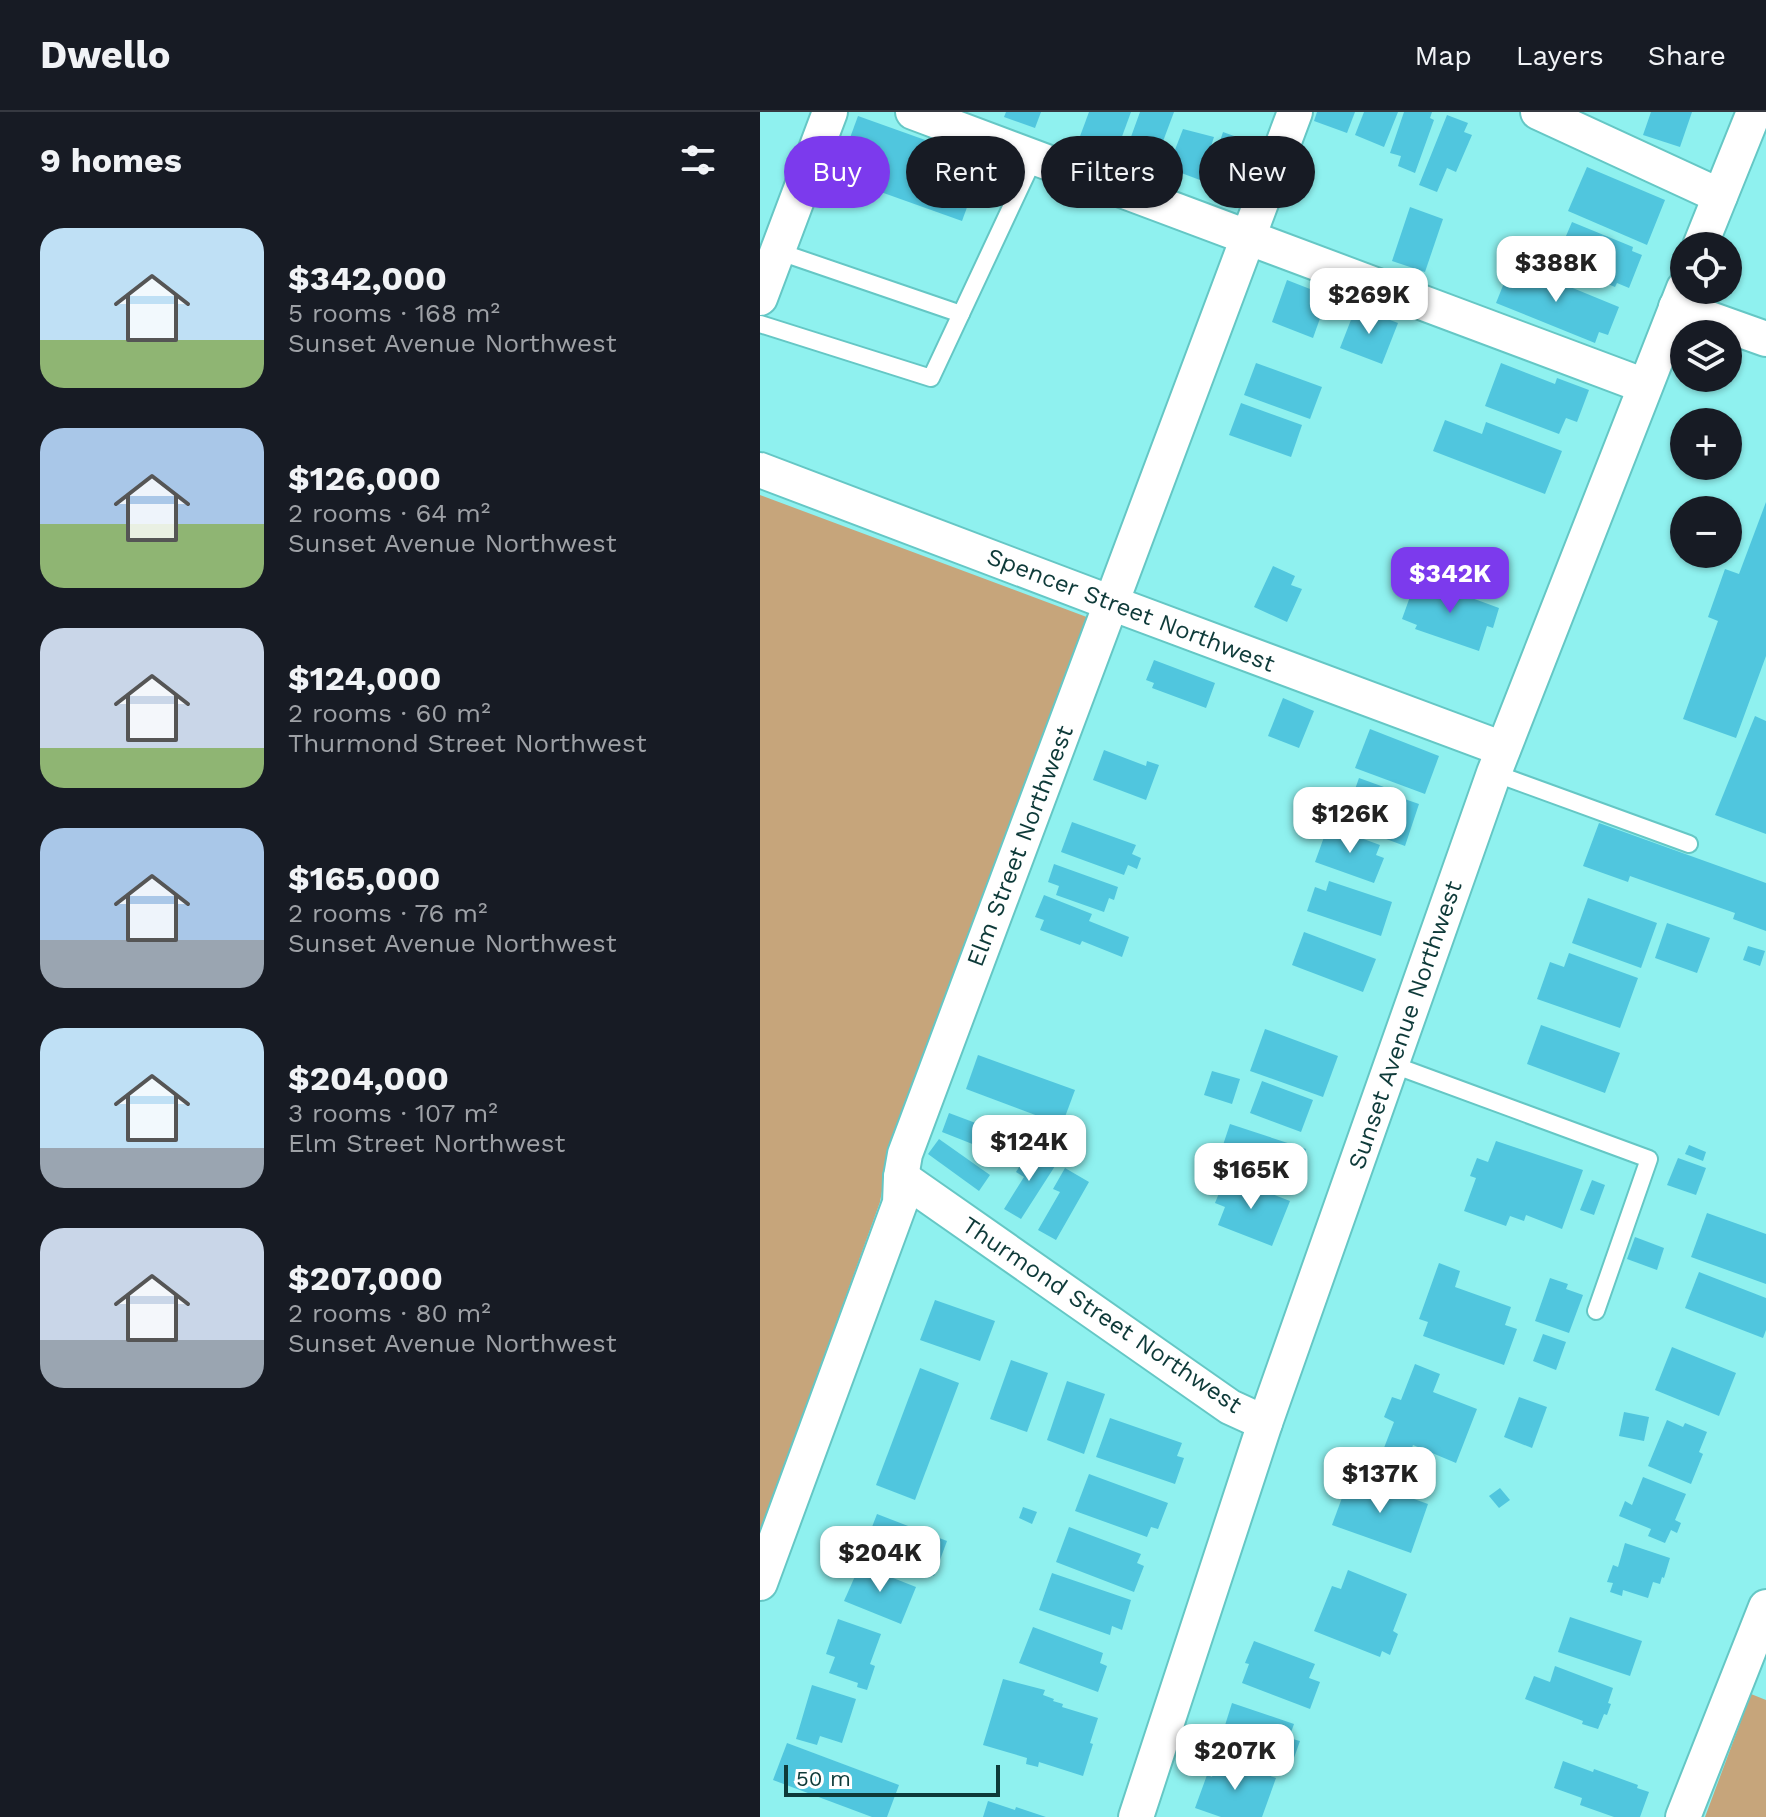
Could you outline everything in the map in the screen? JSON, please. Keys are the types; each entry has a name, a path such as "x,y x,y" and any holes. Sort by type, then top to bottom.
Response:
{"street":[{"path":"760,298 830,112"},
{"path":"913,112 1645,386"},
{"name":"Elm Street Northwest","path":"760,1583 900,1203 905,1154 1295,112"},
{"path":"1538,112 1720,196"},
{"path":"1706,232 1754,112"},
{"name":"Sunset Avenue Northwest","path":"1136,1817 1265,1423 1499,761 1678,304"},
{"path":"1693,304 1766,339"},
{"name":"Spencer Street Northwest","path":"760,470 1111,603 1499,761"},
{"name":"Thurmond Street Northwest","path":"901,1177 1230,1407 1265,1423"},
{"path":"1683,1817 1766,1607"}],"lane":[{"path":"760,324 931,378 1034,158"},
{"path":"777,251 961,314"},
{"path":"1499,761 1689,844"},
{"path":"1391,1064 1649,1159 1596,1311"}],"shaded area":[{"path":"760,495 1092,619 891,1142 880,1202 760,1534"},
{"path":"1751,1694 1766,1700 1766,1817 1705,1817"}],"building":[{"path":"1006,112 1041,112 1035,128 1004,117"},
{"path":"1089,112 1131,112 1122,136 1080,136"},
{"path":"1140,112 1174,112 1165,136 1131,136"},
{"path":"1317,112 1355,112 1347,133 1314,121"},
{"path":"1364,112 1398,112 1384,147 1355,135"},
{"path":"1404,112 1432,112 1430,118 1434,120 1415,173 1398,166 1401,156 1390,153"},
{"path":"1651,112 1692,112 1680,147 1643,135"},
{"path":"1447,115 1468,123 1464,132 1472,135 1456,172 1447,168 1437,192 1419,185"},
{"path":"858,116 914,136 906,136 906,201 890,195 890,136 851,136"},
{"path":"1183,129 1210,136 1199,136 1199,180 1183,174 1183,136 1180,136"},
{"path":"1587,167 1665,200 1647,245 1568,211"},
{"path":"1410,207 1443,219 1425,272 1392,261"},
{"path":"926,208 967,208 962,221"},
{"path":"1572,222 1633,247 1632,251 1642,255 1629,288 1617,283 1615,287 1572,269 1574,264 1557,257"},
{"path":"1512,263 1619,307 1608,335 1599,332 1595,343 1496,303"},
{"path":"1287,280 1328,296 1313,338 1272,322"},
{"path":"1356,307 1398,323 1382,364 1340,348"},
{"path":"1256,363 1322,387 1310,419 1244,395"},
{"path":"1501,363 1555,384 1557,378 1589,390 1577,422 1566,418 1559,434 1485,406"},
{"path":"1241,403 1302,425 1291,457 1229,435"},
{"path":"1445,420 1482,434 1486,422 1562,451 1545,494 1433,451"},
{"path":"1766,502 1766,656 1736,738 1683,719 1718,621 1708,617 1725,569 1739,574"},
{"path":"1273,566 1295,576 1291,585 1302,589 1287,622 1254,607"},
{"path":"1416,580 1449,592 1451,586 1470,593 1469,597 1499,608 1493,628 1487,626 1479,651 1415,629 1417,625 1402,619"},
{"path":"1154,660 1215,683 1206,708 1152,688 1154,683 1146,680"},
{"path":"1283,698 1314,711 1299,748 1268,736"},
{"path":"1755,716 1766,721 1766,834 1715,815"},
{"path":"1370,729 1439,756 1425,794 1355,768"},
{"path":"1104,750 1146,766 1147,761 1159,765 1146,800 1093,780"},
{"path":"1359,778 1419,804 1405,846 1343,823"},
{"path":"1072,822 1136,845 1132,854 1141,858 1137,869 1128,865 1124,875 1061,852"},
{"path":"1599,823 1766,883 1766,931 1733,919 1735,913 1630,876 1628,882 1583,866"},
{"path":"1328,826 1380,845 1376,855 1384,858 1374,883 1315,862"},
{"path":"1054,864 1118,887 1114,900 1109,898 1104,912 1056,895 1059,886 1048,882"},
{"path":"1329,881 1392,902 1381,936 1307,911 1315,887 1326,891"},
{"path":"1044,895 1092,914 1089,921 1129,937 1122,957 1082,941 1080,945 1040,930 1044,920 1035,917"},
{"path":"1588,898 1657,923 1641,968 1572,943"},
{"path":"1667,923 1710,938 1697,973 1655,958"},
{"path":"1304,932 1376,959 1363,992 1292,965"},
{"path":"1748,946 1765,951 1760,966 1743,960"},
{"path":"1569,953 1638,978 1620,1028 1537,999 1550,962 1564,967"},
{"path":"1541,1025 1620,1053 1605,1093 1527,1064"},
{"path":"1265,1029 1338,1056 1323,1097 1250,1071"},
{"path":"978,1055 1075,1090 1062,1125 966,1089"},
{"path":"1212,1071 1240,1079 1232,1104 1204,1095"},
{"path":"1262,1081 1313,1100 1301,1132 1250,1113"},
{"path":"949,1113 1005,1134 995,1160 977,1154 980,1147 942,1132"},
{"path":"1230,1124 1306,1149 1292,1191 1216,1166"},
{"path":"939,1139 990,1175 979,1191 928,1154"},
{"path":"1496,1141 1583,1170 1562,1229 1526,1215 1524,1221 1510,1216 1506,1226 1464,1211 1476,1178 1470,1176 1477,1158 1488,1162"},
{"path":"1689,1145 1706,1152 1703,1161 1685,1154"},
{"path":"1030,1150 1055,1166 1021,1219 1004,1209 1024,1177 1016,1172"},
{"path":"1678,1158 1706,1168 1696,1195 1667,1185"},
{"path":"1065,1168 1089,1182 1056,1240 1038,1230 1060,1192 1053,1189"},
{"path":"1226,1176 1290,1201 1272,1246 1218,1225 1225,1207 1215,1203"},
{"path":"1592,1180 1605,1185 1594,1215 1580,1210"},
{"path":"1707,1213 1766,1234 1766,1284 1691,1257"},
{"path":"1635,1237 1664,1248 1657,1270 1627,1259"},
{"path":"1439,1263 1460,1271 1455,1287 1511,1307 1505,1325 1517,1329 1504,1365 1423,1336 1428,1322 1419,1319"},
{"path":"1699,1272 1766,1298 1763,1338 1685,1308"},
{"path":"1550,1278 1568,1284 1566,1289 1583,1295 1569,1333 1535,1321"},
{"path":"935,1300 995,1321 980,1361 920,1340"},
{"path":"1543,1334 1566,1342 1556,1370 1533,1361"},
{"path":"1672,1347 1736,1373 1719,1416 1655,1390"},
{"path":"1011,1360 1048,1373 1027,1432 990,1419"},
{"path":"1415,1364 1440,1374 1433,1392 1477,1409 1456,1463 1413,1445 1407,1462 1382,1453 1394,1422 1384,1417 1392,1397 1401,1400"},
{"path":"920,1368 959,1383 915,1500 876,1485"},
{"path":"1067,1381 1105,1394 1084,1454 1047,1440"},
{"path":"1519,1397 1547,1407 1532,1448 1504,1437"},
{"path":"1624,1412 1649,1417 1644,1441 1619,1436"},
{"path":"1110,1418 1182,1443 1177,1456 1184,1458 1175,1484 1096,1457"},
{"path":"1667,1420 1707,1432 1699,1452 1703,1454 1691,1484 1648,1466"},
{"path":"1089,1474 1168,1503 1158,1529 1151,1527 1147,1537 1075,1511"},
{"path":"1350,1476 1428,1504 1411,1553 1332,1525"},
{"path":"1643,1477 1686,1494 1675,1520 1681,1523 1677,1533 1671,1530 1665,1543 1648,1536 1651,1529 1619,1516 1625,1501 1632,1505"},
{"path":"1500,1488 1510,1500 1499,1508 1489,1496"},
{"path":"1023,1507 1037,1512 1032,1524 1019,1518"},
{"path":"877,1514 947,1541 934,1576 870,1551 873,1543 867,1540"},
{"path":"1069,1527 1141,1554 1137,1563 1144,1566 1134,1592 1056,1562"},
{"path":"1625,1543 1670,1558 1664,1578 1660,1584 1653,1582 1648,1598 1623,1590 1622,1596 1610,1592 1613,1583 1607,1582 1613,1565 1618,1567"},
{"path":"860,1565 916,1587 901,1624 844,1601"},
{"path":"1348,1570 1407,1594 1393,1631 1398,1634 1390,1655 1382,1651 1380,1657 1314,1631 1332,1586 1341,1589"},
{"path":"1052,1573 1131,1600 1122,1630 1112,1626 1110,1635 1039,1610"},
{"path":"1570,1617 1642,1641 1630,1676 1558,1652"},
{"path":"838,1619 881,1634 870,1664 875,1666 867,1690 857,1687 858,1683 829,1673 835,1657 826,1654"},
{"path":"1033,1627 1103,1653 1100,1663 1107,1666 1098,1692 1019,1663"},
{"path":"1254,1641 1315,1664 1309,1678 1320,1682 1310,1709 1242,1683 1249,1664 1245,1663"},
{"path":"1555,1666 1613,1688 1607,1715 1604,1714 1598,1729 1525,1699 1534,1676 1550,1682"},
{"path":"1003,1679 1045,1690 1043,1695 1063,1704 1062,1707 1098,1718 1083,1776 1039,1762 1038,1767 1026,1764 1027,1758 983,1745"},
{"path":"812,1685 856,1699 842,1743 820,1736 817,1745 796,1739"},
{"path":"1232,1703 1294,1724 1289,1738 1300,1741 1290,1769 1234,1750 1236,1743 1221,1738"},
{"path":"787,1743 899,1785 887,1817 872,1817 773,1780"},
{"path":"1219,1758 1276,1778 1262,1817 1221,1817 1195,1808 1207,1775 1212,1777"},
{"path":"1563,1761 1593,1772 1594,1769 1649,1792 1640,1817 1614,1817 1580,1805 1582,1798 1554,1788"},
{"path":"988,1801 1015,1810 1016,1807 1046,1817 983,1817"}]}
